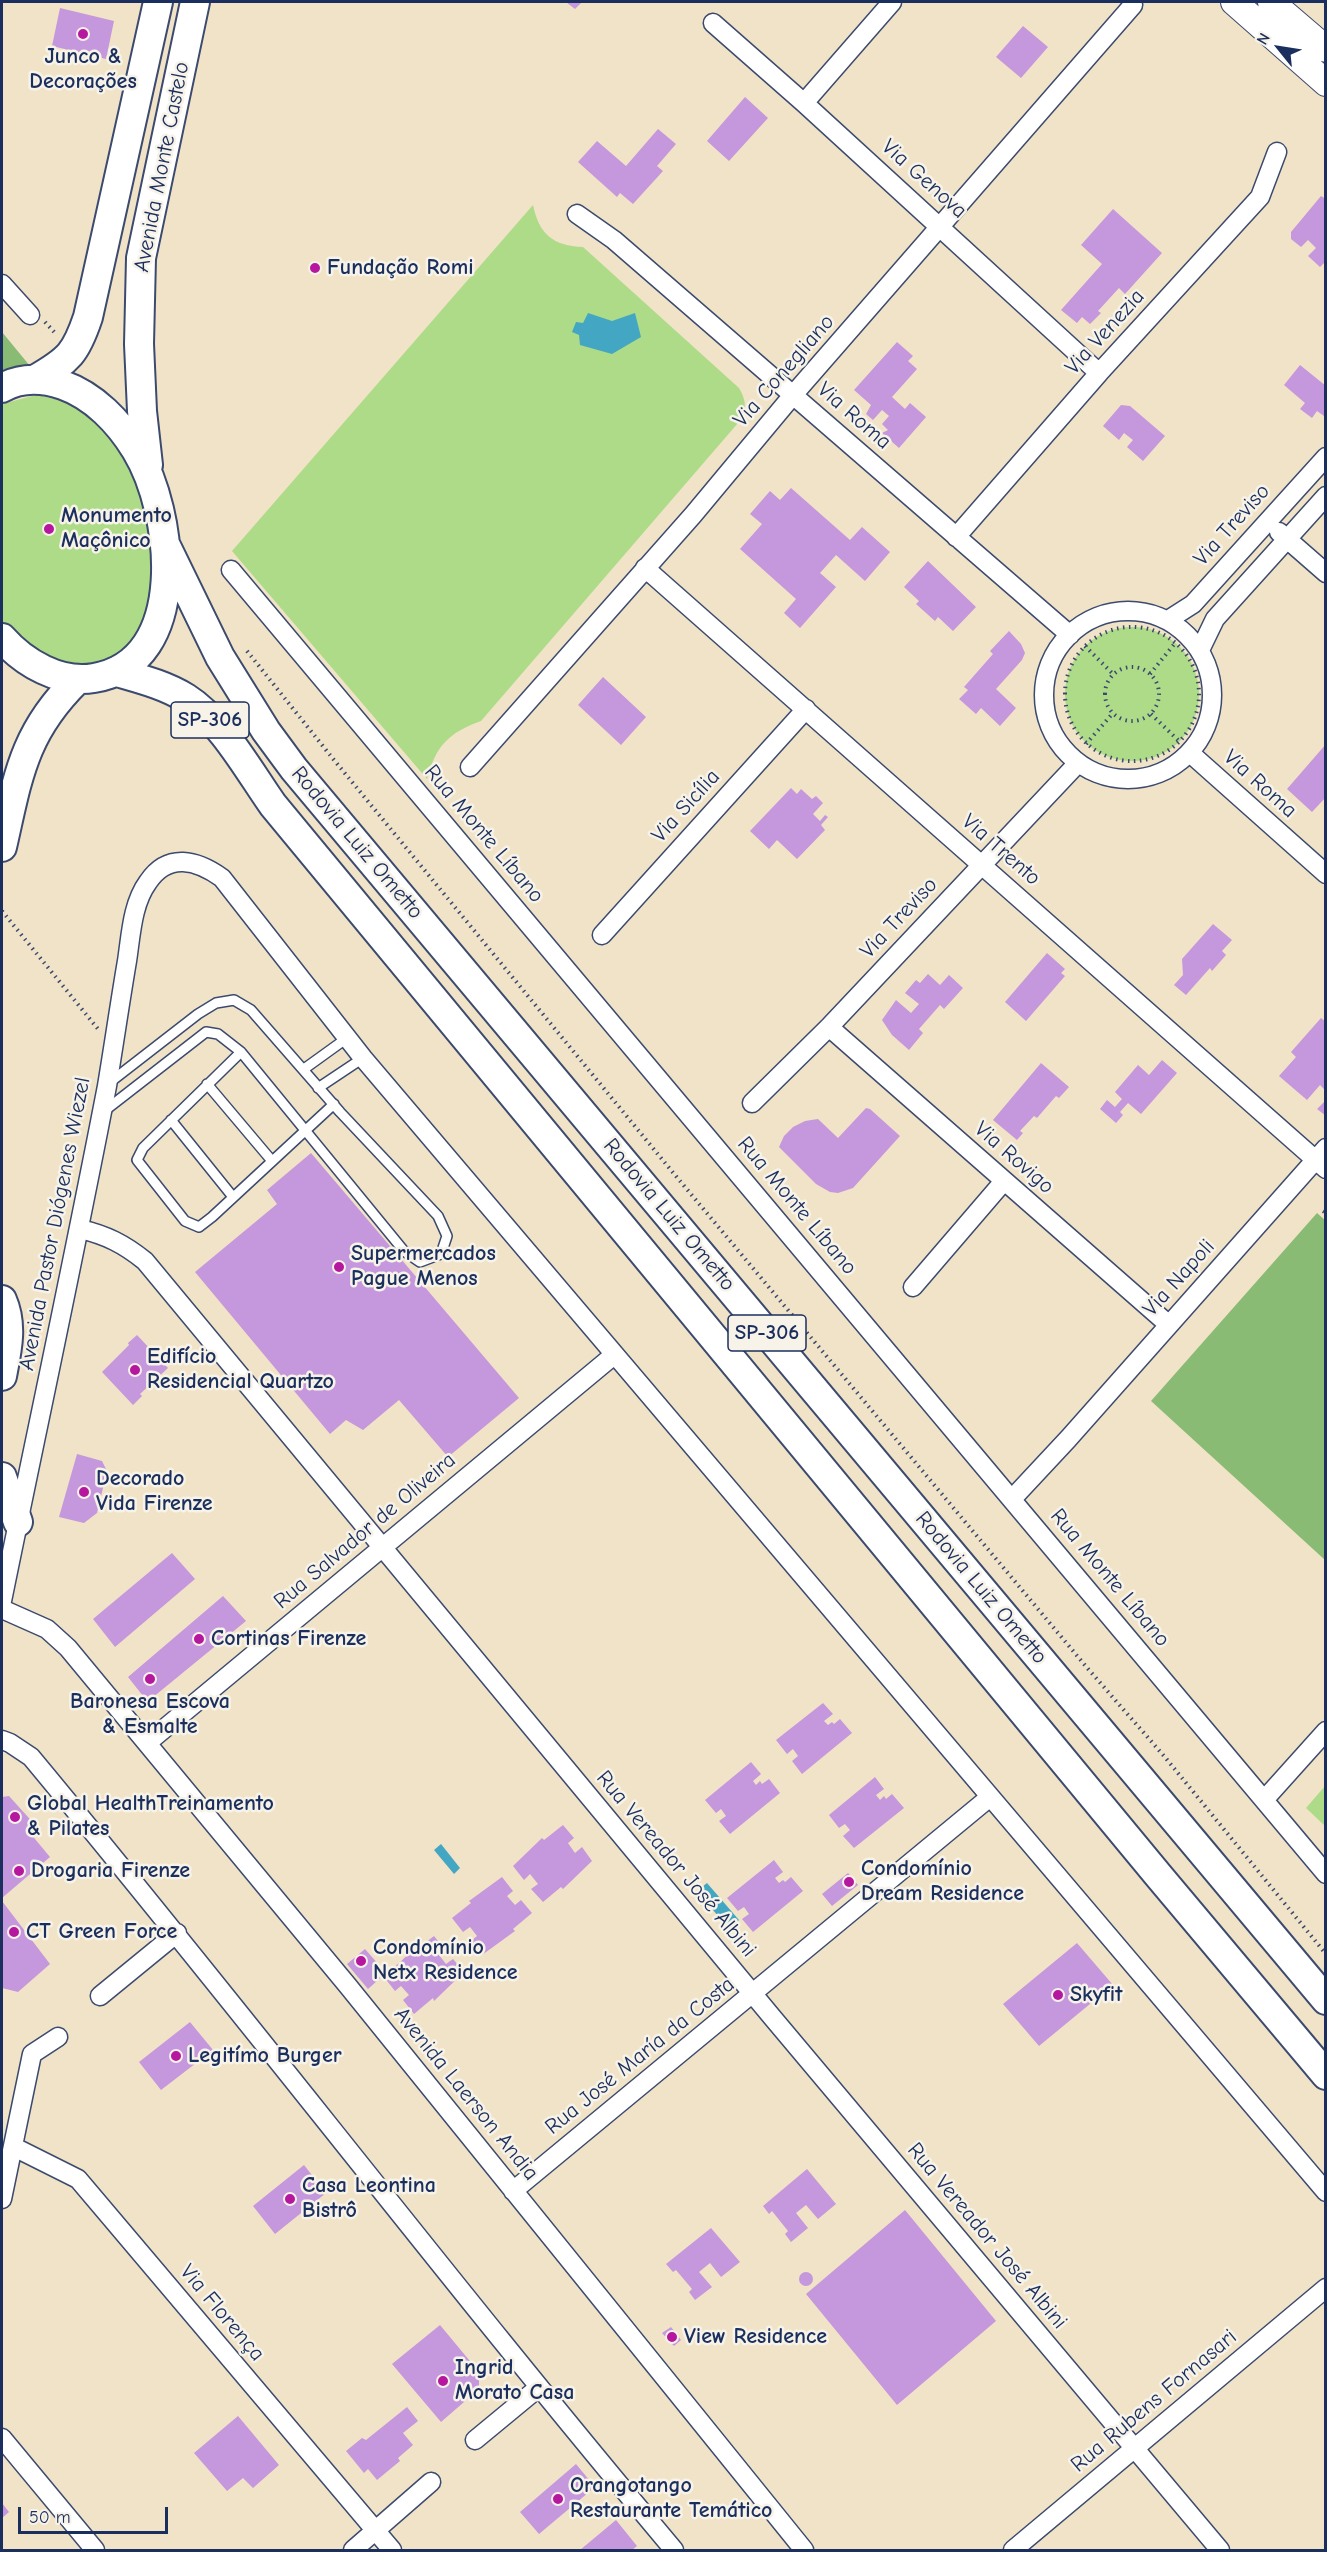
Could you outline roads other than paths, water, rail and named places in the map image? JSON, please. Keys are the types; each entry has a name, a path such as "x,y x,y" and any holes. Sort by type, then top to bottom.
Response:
{"main road":[{"name":"Avenida Monte Castelo","path":"12,383 64,363 81,337 103,255 158,2"},
{"name":"Avenida Monte Castelo","path":"149,476 142,411 139,344 141,258 195,2"},
{"path":"103,255 108,268 122,276 132,272 141,258"},
{"name":"SP-306","path":"2,638 18,654 34,665 77,680 117,672 141,652 160,616 167,585 165,544 149,476 136,450 118,424 92,399 67,387 12,383"},
{"name":"Rodovia Luiz Ometto","path":"165,544 220,657 294,769 1326,2000"},
{"name":"Rodovia Luiz Ometto","path":"117,672 155,683 188,699 216,726 273,805 1165,1884 1326,2075"},
{"path":"2,848 24,758 35,731 50,709 77,680"},
{"path":"2,1300 7,1312 9,1328 2,1376"},
{"path":"2,1477 18,1522"}],"street":[{"path":"804,103 892,2"},
{"path":"1234,2 1326,83"},
{"path":"1271,2 1326,49"},
{"name":"Via Conegliano","path":"470,767 693,515 1132,5"},
{"name":"Via Genova","path":"713,23 941,227 1099,373"},
{"name":"Via Venezia","path":"957,537 1099,373 1260,197 1276,152"},
{"name":"Via Roma","path":"577,214 614,240 1070,635"},
{"path":"2,285 30,315"},
{"name":"Via Treviso","path":"1168,620 1193,604 1326,457"},
{"path":"1200,650 1215,619 1326,496"},
{"path":"1267,523 1326,573"},
{"name":"Via Trento","path":"645,568 981,865 1322,1159"},
{"name":"Rua Monte Líbano","path":"231,570 1326,1874"},
{"path":"1127,611 1148,613 1168,620 1186,633 1200,650 1211,675 1213,703 1206,730 1185,748 1165,772 1135,780 1105,777 1077,763 1057,739 1049,724 1044,701 1046,676 1052,662 1070,635 1087,622 1106,614 1127,611"},
{"name":"Via Sicília","path":"602,935 806,709"},
{"name":"Via Roma","path":"1185,748 1326,874"},
{"name":"Via Treviso","path":"752,1103 829,1027 1077,763"},
{"name":"Avenida Pastor Diógenes Wiezel","path":"2,1601 80,1229 139,899 156,872 168,865 181,862 195,863 222,878 347,1038"},
{"name":"Via Rovigo","path":"829,1027 1169,1325"},
{"path":"347,1038 1326,2192"},
{"name":"Via Napoli","path":"1012,1499 1322,1159"},
{"path":"913,1287 1004,1181"},
{"name":"Rua Vereador José Albini","path":"80,1229 105,1235 123,1244 145,1261 753,1994 1220,2550"},
{"name":"Rua Salvador de Oliveira","path":"147,1743 614,1355"},
{"name":"Avenida Laerson Andia","path":"2,1609 47,1629 68,1648 804,2550"},
{"path":"1264,1800 1326,1731"},
{"path":"2,1740 31,1757 177,1933 538,2388 675,2550"},
{"name":"Rua José María da Costa","path":"513,2191 990,1797"},
{"path":"100,1996 177,1933"},
{"path":"2,2199 32,2054 58,2037"},
{"name":"Via Florença","path":"14,2147 78,2179 392,2550"},
{"name":"Rua Rubens Fornasari","path":"1013,2550 1326,2288"},
{"path":"475,2440 538,2388"},
{"path":"2,2438 95,2550"},
{"path":"353,2550 431,2482"}],"lane":[{"path":"101,1113 206,1032 218,1034 242,1052 404,1251 420,1262 441,1254 447,1236 438,1216 318,1088 251,1010 234,1000 216,1003 198,1014 107,1085"},
{"path":"304,1069 347,1038"},
{"path":"242,1052 143,1148 138,1160 185,1221 200,1227 334,1104"},
{"path":"318,1088 363,1058"},
{"path":"207,1084 272,1161"},
{"path":"171,1120 233,1197"}],"water":[{"path":"588,313 612,321 635,313 641,337 612,354 580,345 579,335 572,332 576,322 583,323"},
{"path":"441,1844 460,1868 454,1874 434,1850"},
{"path":"707,1883 739,1920 729,1929 697,1891"}],"place":[{"name":"Junco & Decorações","path":"83,34"},
{"name":"Fundação Romi","path":"315,268"},
{"name":"Monumento Maçônico","path":"49,529"},
{"name":"Supermercados Pague Menos","path":"339,1267"},
{"name":"Edifício Residencial Quartzo","path":"135,1370"},
{"name":"Decorado Vida Firenze","path":"84,1492"},
{"name":"Cortinas Firenze","path":"199,1639"},
{"name":"Baronesa Escova & Esmalte","path":"150,1679"},
{"name":"Global HealthTreinamento & Pilates","path":"15,1817"},
{"name":"Drogaria Firenze","path":"19,1871"},
{"name":"Condomínio Dream Residence","path":"849,1882"},
{"name":"CT Green Force","path":"14,1932"},
{"name":"Condomínio Netx Residence","path":"361,1961"},
{"name":"Skyfit","path":"1058,1995"},
{"name":"Legitímo Burger","path":"176,2056"},
{"name":"Casa Leontina Bistrô","path":"290,2199"},
{"name":"View Residence","path":"672,2337"},
{"name":"Ingrid Morato Casa","path":"443,2381"},
{"name":"Orangotango Restaurante Temático","path":"558,2499"}]}
